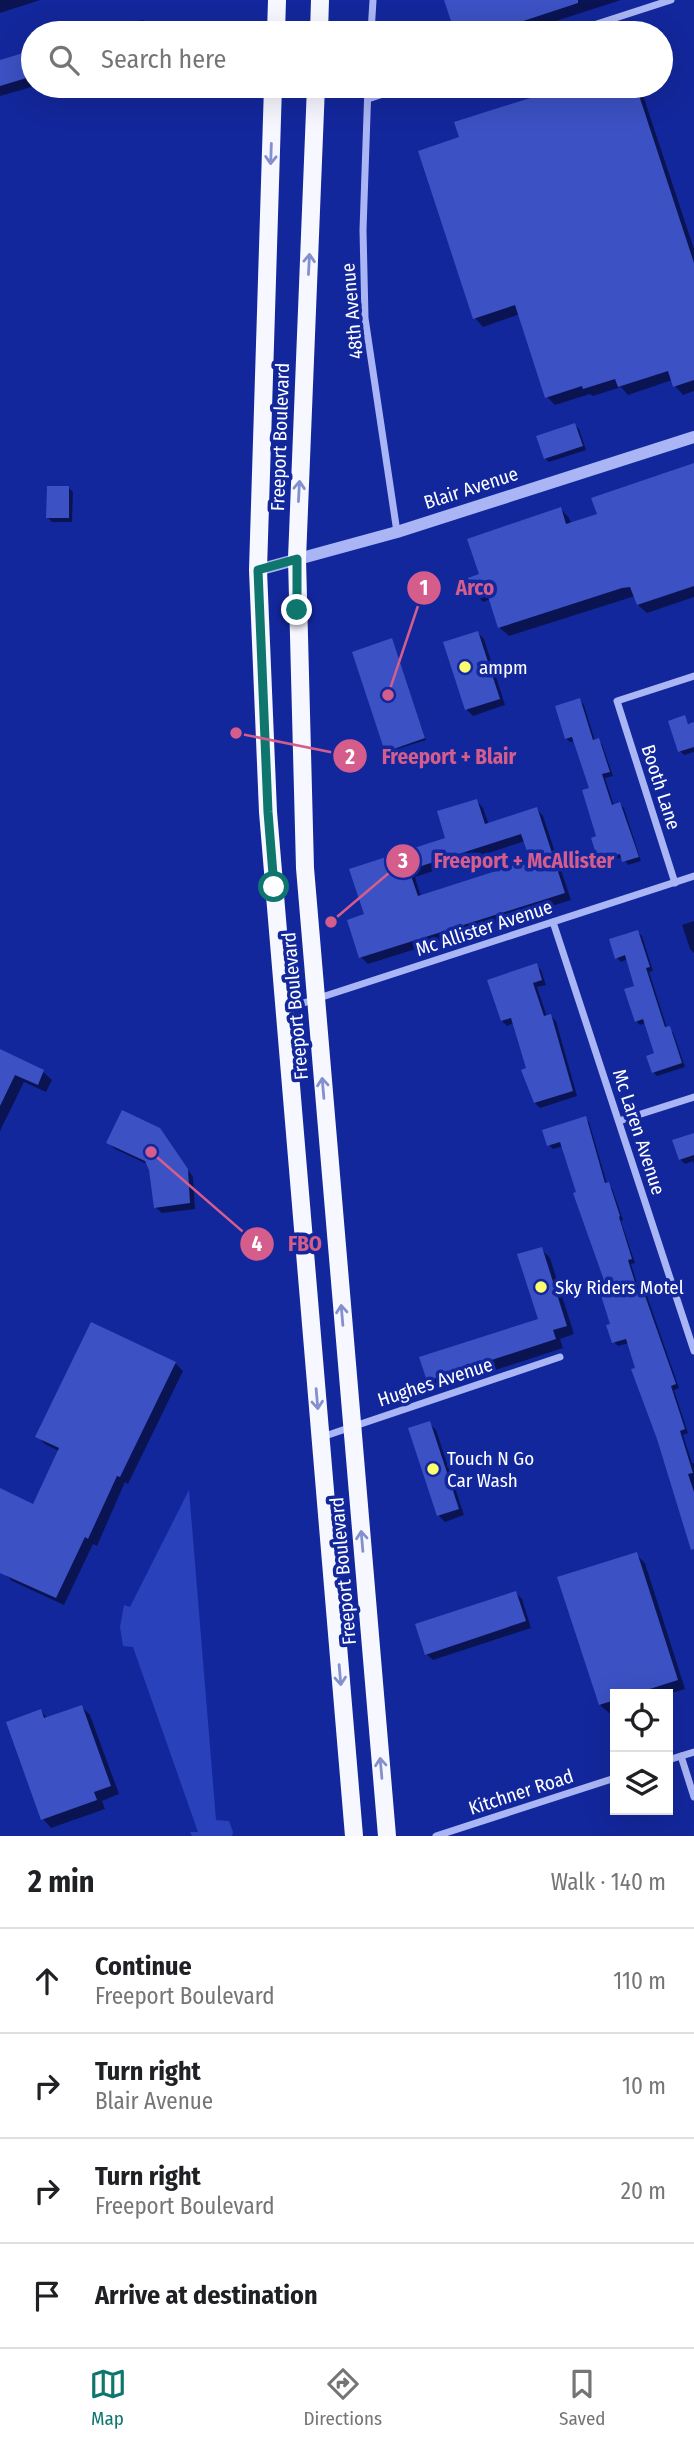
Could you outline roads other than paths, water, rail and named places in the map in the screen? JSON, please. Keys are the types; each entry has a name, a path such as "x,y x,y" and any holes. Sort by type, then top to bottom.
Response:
{"main road":[{"path":"276,21 277,0"},
{"path":"319,21 320,0"},
{"name":"Freeport Boulevard","path":"273,98 258,570 268,812 354,1836"},
{"name":"Freeport Boulevard","path":"316,98 297,559 305,868 387,1836"}],"street":[{"path":"372,21 373,0"},
{"path":"606,21 671,0"},
{"name":"48th Avenue","path":"368,99 363,230 365,318 397,532"},
{"name":"Blair Avenue","path":"258,570 397,532 694,438"},
{"name":"Booth Lane","path":"675,883 617,701 694,676"},
{"name":"Mc Allister Avenue","path":"284,1009 694,876"},
{"name":"Mc Laren Avenue","path":"554,922 694,1351"},
{"path":"618,1121 694,1097"},
{"path":"683,1317 694,1314"},
{"name":"Hughes Avenue","path":"320,1437 560,1357"},
{"path":"673,1758 694,1752"},
{"path":"681,1756 694,1797"},
{"name":"Kitchner Road","path":"436,1836 610,1779"}],"place":[{"name":"ampm","path":"465,667"},
{"name":"Arco","path":"388,695"},
{"name":"Freeport + Blair","path":"236,733"},
{"name":"Freeport + McAllister","path":"331,922"},
{"name":"FBO","path":"151,1152"},
{"name":"Sky Riders Motel","path":"541,1287"},
{"name":"Touch N Go Car Wash","path":"433,1469"}]}
